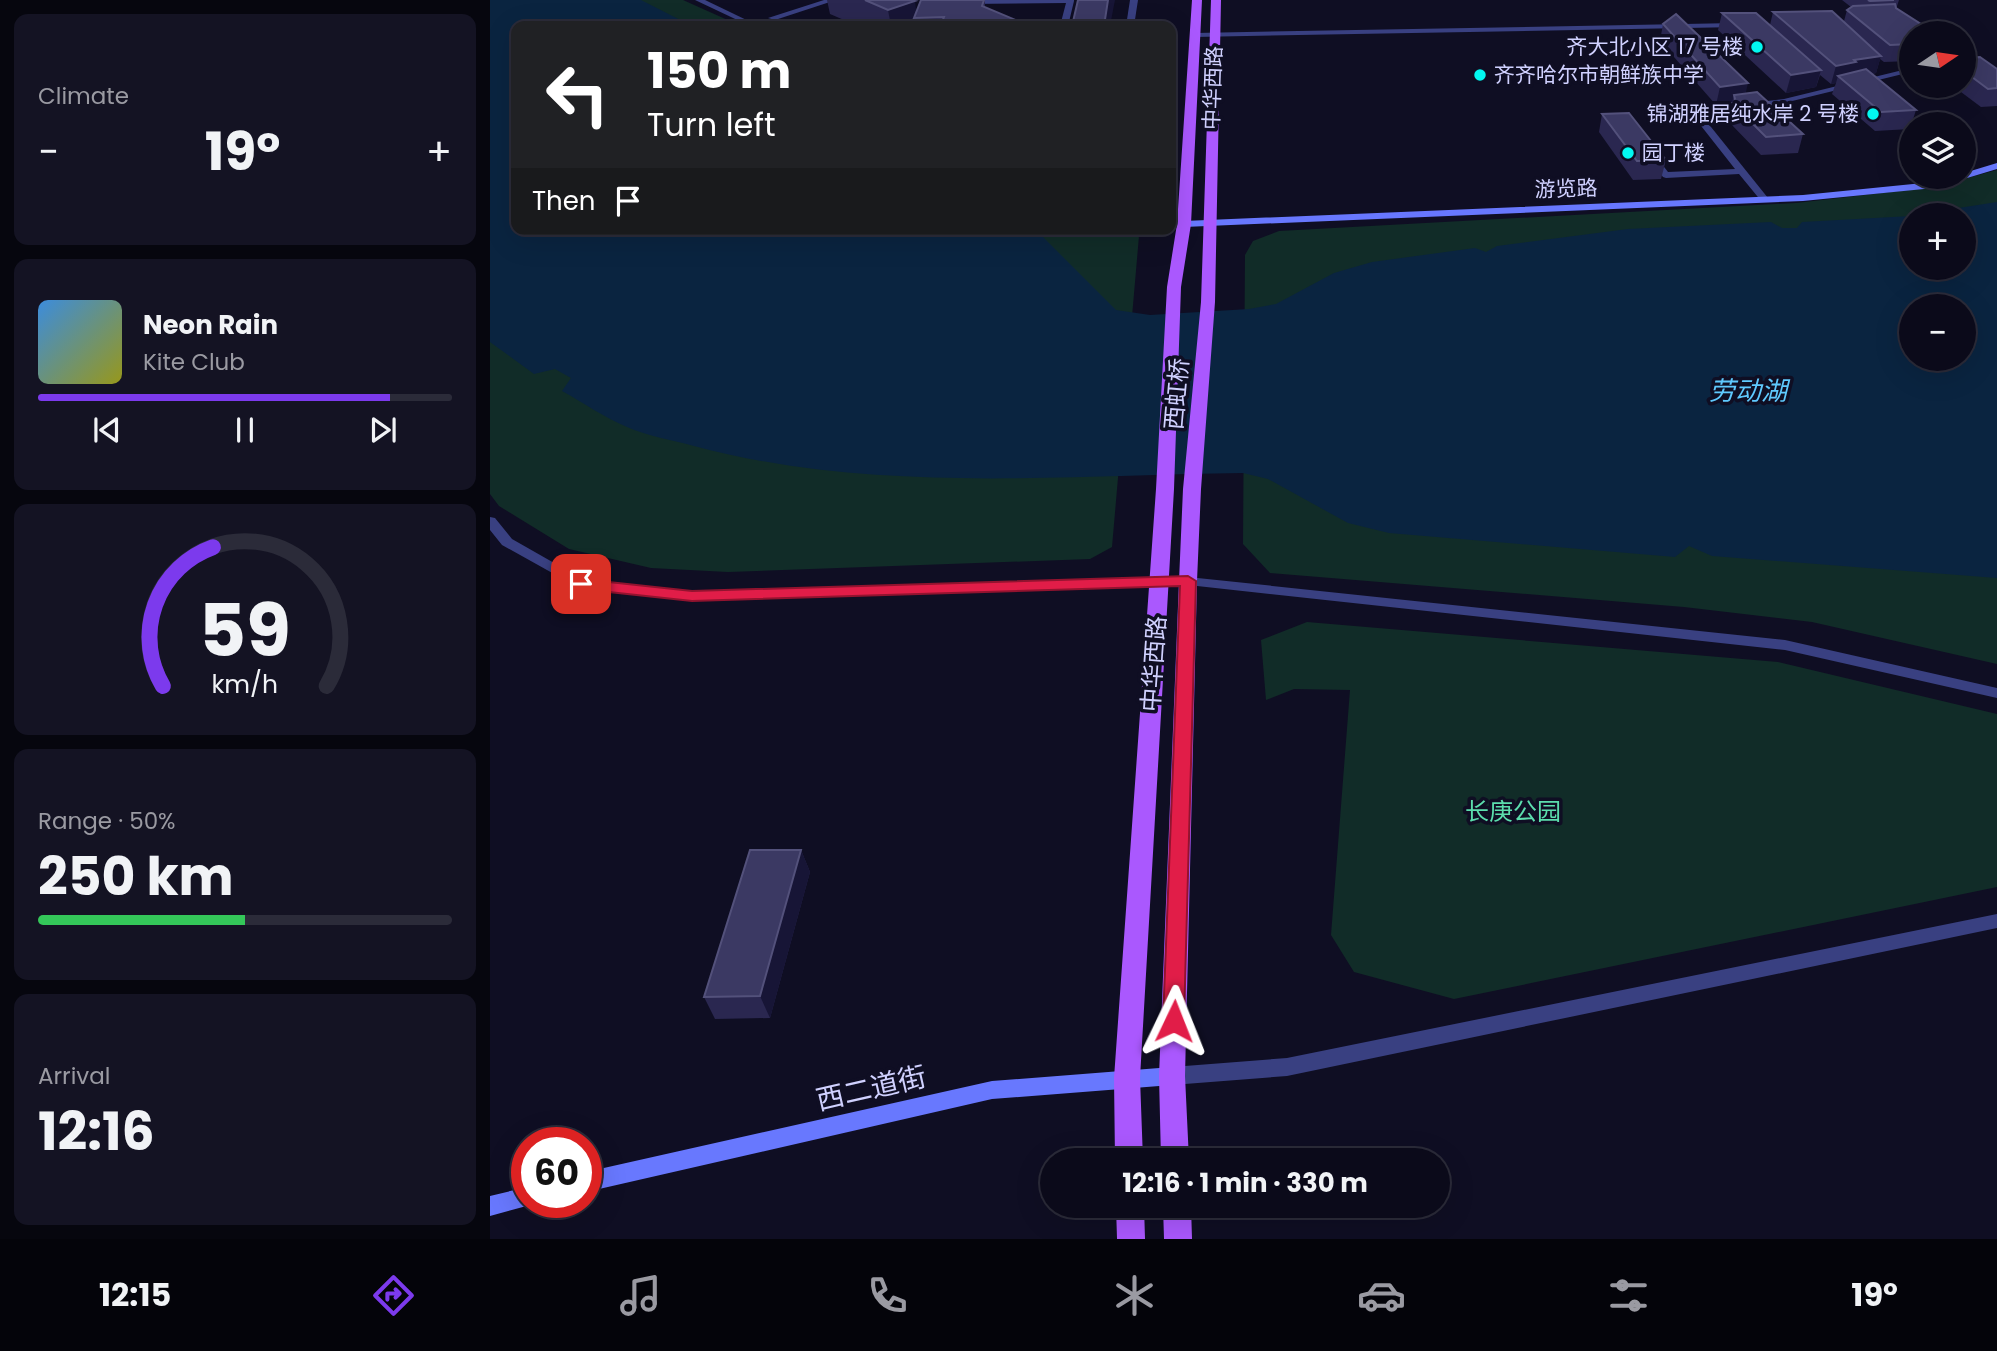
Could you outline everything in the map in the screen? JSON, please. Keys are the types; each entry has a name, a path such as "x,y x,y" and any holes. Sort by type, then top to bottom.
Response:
{"main road":[{"name":"中华西路","path":"1129,1148 1127,1078 1160,580 1177,223 1197,0"},
{"name":"中华西路","path":"1208,302 1216,0"},
{"name":"游览路","path":"1976,172 1997,166"},
{"name":"游览路","path":"1177,223 1765,200 1899,188"},
{"name":"西虹桥","path":"1192,489 1208,302"},
{"name":"中华西路","path":"1175,1148 1172,1076 1192,489"},
{"name":"西二道街","path":"602,1178 992,1090 1172,1076"},
{"path":"490,1206 511,1201"},
{"path":"1130,1218 1131,1239"},
{"path":"1177,1218 1178,1239"}],"street":[{"path":"699,0 744,21"},
{"path":"772,18 832,0"},
{"path":"1131,21 1134,0"},
{"path":"959,2 1070,1 1065,21"},
{"path":"1195,35 1742,25"},
{"path":"1679,27 1689,36"},
{"path":"1881,67 1891,75"},
{"path":"1765,200 1702,122 1711,116 1725,114 1720,109 1828,90 1899,73"},
{"path":"1819,82 1828,90"},
{"path":"1748,95 1758,104"},
{"path":"1641,143 1666,175 1742,172"},
{"path":"490,521 506,542 581,584 692,596 1188,581 1785,645 1997,693"},
{"path":"1172,1076 1287,1067 1997,921"}],"green space":[{"path":"490,0 683,0 730,21 511,21 511,235 1139,236 1112,547 1090,559 728,572 651,568 569,549 499,506 490,494"},
{"path":"1997,170 1997,664 1812,622 1684,607 1270,573 1243,544 1245,255 1253,241 1279,231 1796,203 1917,189 1976,189 1976,176"},
{"name":"长庚公园","path":"1307,622 1778,662 1997,714 1997,887 1454,999 1354,972 1331,935 1350,690 1294,689 1266,700 1261,640"}],"water":[{"name":"劳动湖","path":"490,0 641,0 682,21 511,21 511,235 1041,235 1116,310 1150,315 1249,309 1276,304 1334,273 1372,262 1475,248 1486,252 1497,246 1628,229 1771,222 1782,228 1797,228 1802,222 1899,217 1899,280 1976,280 1976,205 1997,202 1997,578 1712,556 1689,546 1675,557 1389,533 1348,523 1268,479 1243,473 967,478 830,471 761,461 660,438 627,427 562,391 571,378 555,369 534,374 490,342"}],"building":[{"path":"865,0 911,0 915,1 888,10"},
{"path":"921,0 984,0 982,6 1018,21 942,21 944,17 914,18"},
{"path":"1078,0 1108,0 1105,21 1073,21"},
{"path":"1895,4 1896,8 1916,21 1899,21 1899,45 1890,45 1847,10 1853,6"},
{"path":"1832,11 1881,56 1836,66 1773,12"},
{"path":"1722,13 1756,13 1821,70 1791,75"},
{"path":"1676,14 1748,83 1720,87 1663,24"},
{"path":"1976,57 1980,57 1997,69 1997,88 1988,89 1976,80"},
{"path":"1866,69 1916,110 1881,112 1838,76"},
{"path":"1757,92 1803,134 1766,137 1732,103 1736,103 1734,95"},
{"path":"1629,113 1666,160 1637,161 1602,114"},
{"path":"750,850 801,850 760,996 704,997"}],"place":[{"name":"齐大北小区 17 号楼","path":"1757,47"},
{"name":"齐齐哈尔市朝鲜族中学","path":"1480,75"},
{"name":"锦湖雅居纯水岸 2 号楼","path":"1873,114"},
{"name":"园丁楼","path":"1628,153"}],"route":[{"path":"581,584 692,596 1188,581 1174,1021"}]}
